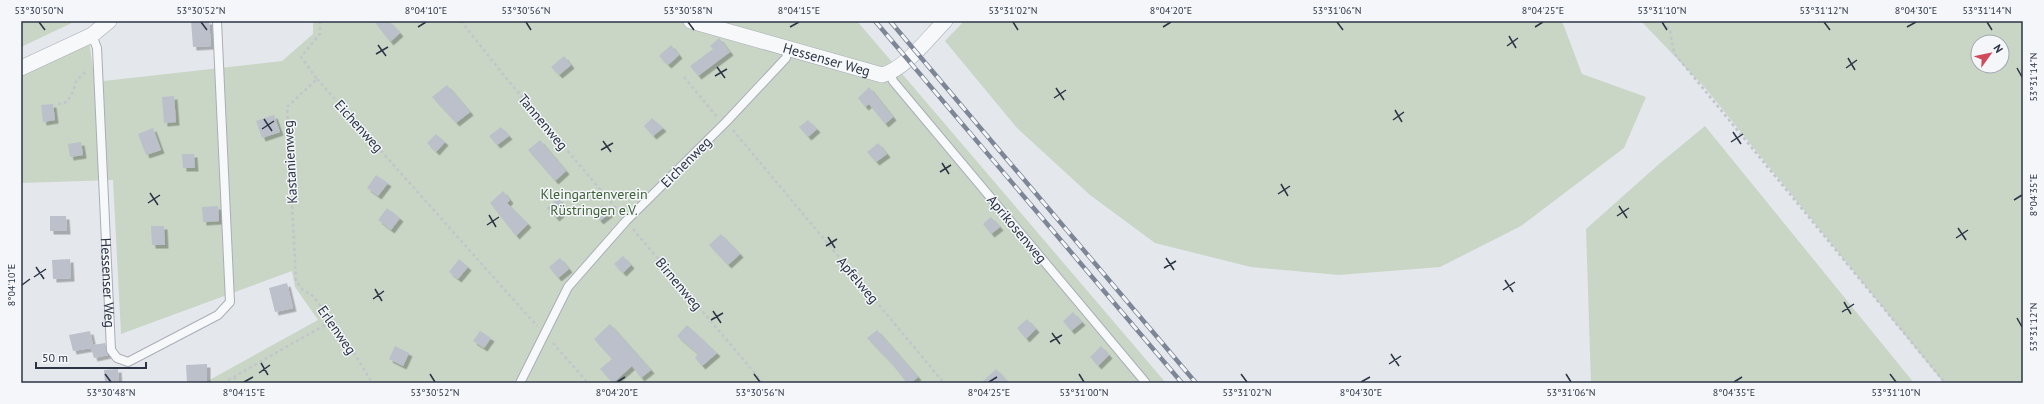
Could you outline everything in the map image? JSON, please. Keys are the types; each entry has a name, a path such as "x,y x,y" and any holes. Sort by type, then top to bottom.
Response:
{"street":[{"path":"21,68 94,41 109,21"},
{"name":"Hessenser Weg","path":"691,21 788,50 871,73 882,74 890,73 916,51 945,21"}],"lane":[{"name":"Hessenser Weg","path":"94,41 111,350 117,358 128,362 218,315 230,302 217,21"},
{"name":"Eichenweg","path":"520,383 568,287 626,221 725,123 786,58 788,50"},
{"name":"Aprikosenweg","path":"890,73 893,81 1146,383"}],"path":[{"path":"318,79 301,57 320,34 320,21"},
{"name":"Tannenweg","path":"460,21 626,221"},
{"path":"1663,21 1670,31 1674,53 1678,60 1944,383"},
{"path":"58,104 67,102 73,92 76,81 85,74 94,41"},
{"name":"Apfelweg","path":"684,77 725,123 944,383"},
{"name":"Kastanienweg","path":"296,281 287,107 318,79"},
{"name":"Eichenweg","path":"318,79 545,334"},
{"name":"Birnenweg","path":"626,221 763,383"},
{"name":"Erlenweg","path":"296,281 303,290 312,295 347,341 372,383"},
{"path":"223,383 332,321"},
{"path":"545,334 588,383"},
{"path":"234,377 237,383"}],"green space":[{"path":"21,21 76,21 21,47"},
{"name":"Kleingartenverein Rüstringen e.V.","path":"313,21 857,21 1166,383 204,383 318,320 295,287 292,271 121,334 113,180 21,183 21,72 89,41 95,82 282,61 313,34"},
{"path":"964,21 1562,21 1582,74 1646,97 1624,148 1521,226 1440,267 1339,275 1251,267 1155,243 1090,195 1017,128 945,41"},
{"path":"1641,21 2022,21 2023,383 1944,383 1706,89"},
{"path":"1705,126 1914,383 1591,383 1586,229 1659,164"}],"building":[{"path":"191,21 209,21 211,46 193,47"},
{"path":"374,21 389,21 400,33 390,42"},
{"path":"719,38 730,52 698,76 690,66 713,49 710,46"},
{"path":"671,45 679,55 668,65 659,56"},
{"path":"564,56 571,65 559,75 551,67"},
{"path":"447,85 470,112 456,123 432,97"},
{"path":"869,87 893,117 885,124 869,104 865,107 858,98"},
{"path":"174,96 176,122 164,123 162,97"},
{"path":"53,104 55,120 43,122 41,105"},
{"path":"274,115 280,132 262,138 256,121"},
{"path":"652,118 663,128 653,136 644,126"},
{"path":"808,120 817,129 808,137 799,127"},
{"path":"501,127 509,136 497,145 489,136"},
{"path":"153,128 161,150 146,155 138,134"},
{"path":"436,134 445,142 436,152 427,143"},
{"path":"540,140 566,171 555,181 528,150"},
{"path":"81,142 83,155 70,157 68,144"},
{"path":"878,143 887,154 876,162 867,152"},
{"path":"182,154 194,154 195,168 183,168"},
{"path":"376,175 388,183 378,196 367,188"},
{"path":"503,191 510,200 507,203 528,224 516,236 490,203"},
{"path":"558,198 567,208 556,218 547,208"},
{"path":"603,205 610,213 600,221 593,213"},
{"path":"218,206 219,221 203,222 202,207"},
{"path":"387,208 400,218 391,230 378,220"},
{"path":"50,216 66,216 67,231 50,231"},
{"path":"991,217 1000,227 991,234 983,224"},
{"path":"151,226 164,226 165,245 152,245"},
{"path":"721,234 740,254 728,265 709,245"},
{"path":"623,256 631,265 623,273 614,264"},
{"path":"560,258 569,269 558,278 549,267"},
{"path":"70,259 71,278 53,279 52,260"},
{"path":"459,259 468,267 458,279 449,272"},
{"path":"287,283 293,308 275,312 269,288"},
{"path":"1073,312 1082,322 1071,331 1063,321"},
{"path":"1027,319 1036,329 1026,339 1017,328"},
{"path":"610,324 651,370 641,378 632,366 613,383 600,369 612,359 594,339"},
{"path":"687,325 717,353 702,366 695,358 698,354 677,336"},
{"path":"877,330 918,377 911,383 907,383 892,364 867,338"},
{"path":"90,331 93,345 105,343 108,355 94,358 91,348 73,351 69,335"},
{"path":"480,331 491,338 484,348 473,341"},
{"path":"395,346 409,353 403,366 389,359"},
{"path":"1101,346 1109,355 1098,366 1090,357"},
{"path":"207,364 207,382 187,383 186,365"},
{"path":"118,369 119,383 105,383 104,370"},
{"path":"996,369 1009,383 981,383"}],"railway":[{"path":"875,21 1182,383"},
{"path":"890,21 1196,383"}]}
